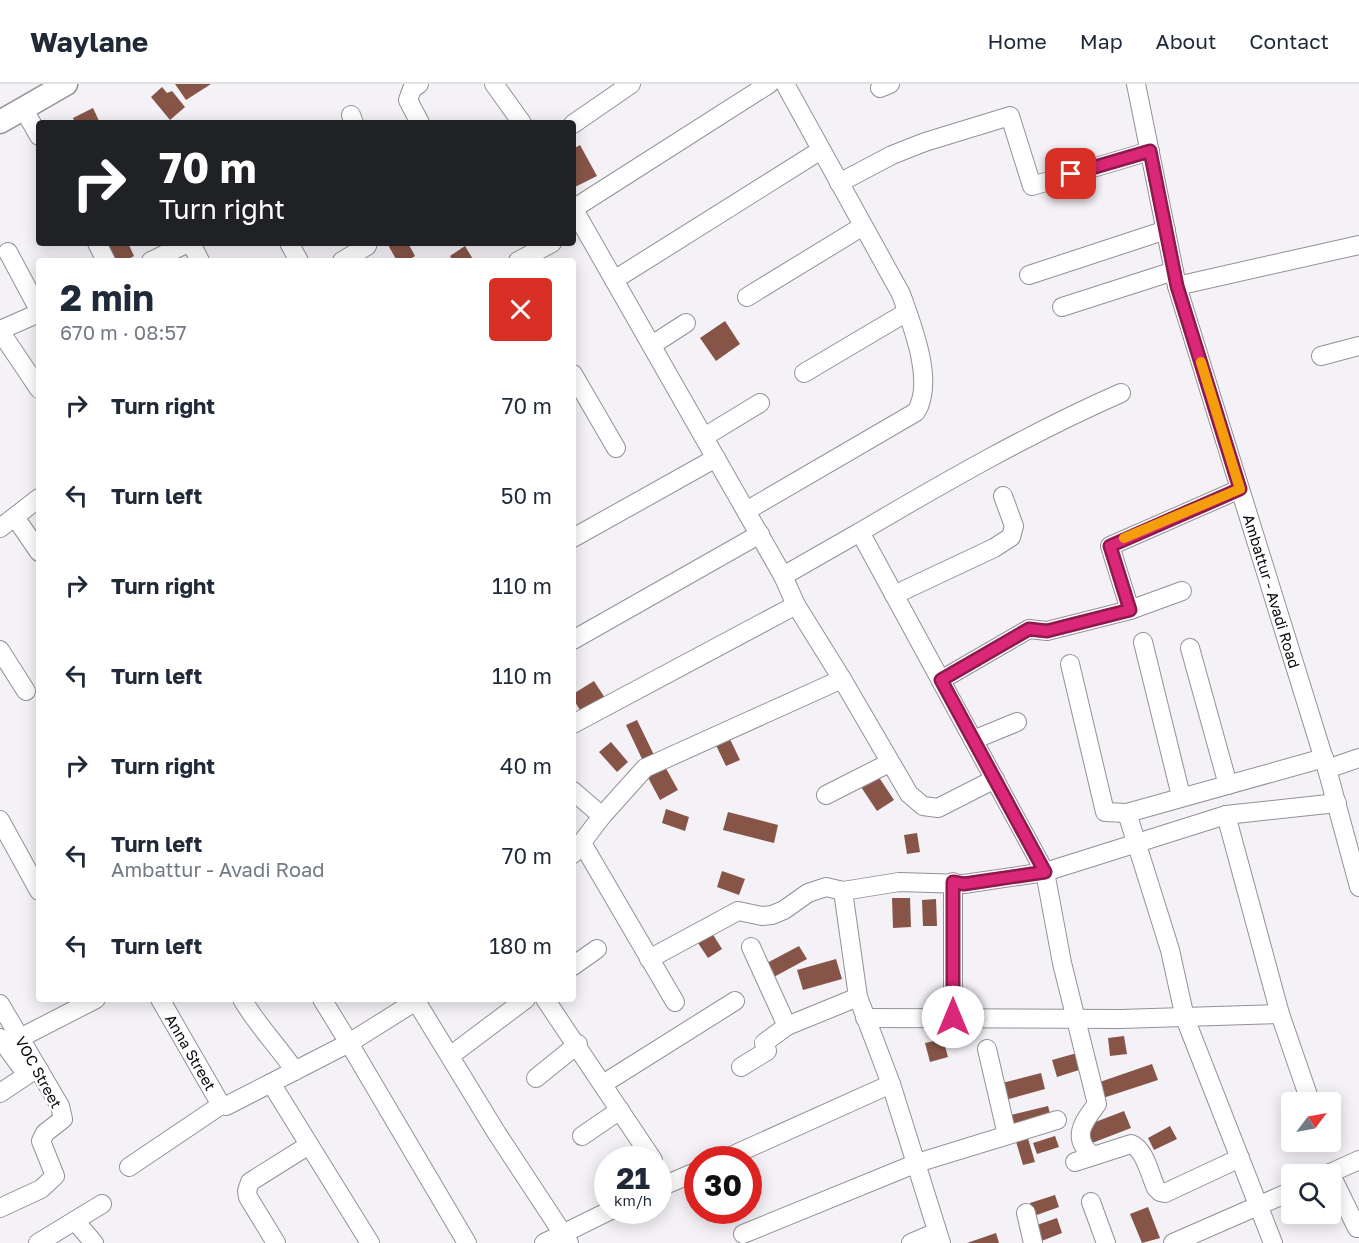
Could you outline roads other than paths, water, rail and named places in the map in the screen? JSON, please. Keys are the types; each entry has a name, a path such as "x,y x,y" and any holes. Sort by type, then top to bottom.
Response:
{"main road":[{"path":"0,105 37,84"},
{"path":"0,122 66,84"}],"street":[{"path":"418,120 408,100 412,89 419,84"},
{"path":"494,84 520,120"},
{"path":"576,122 631,84"},
{"path":"576,206 769,84"},
{"path":"746,511 916,412 922,402 923,372 908,312 901,294 784,84"},
{"name":"Ambattur - Avadi Road","path":"1136,84 1175,278 1337,803 1354,847 1359,887"},
{"path":"23,108 36,131"},
{"path":"840,183 892,155 924,142 1010,116 1032,186 1150,151"},
{"path":"614,280 821,150"},
{"path":"747,297 863,226"},
{"path":"578,229 614,280 783,576 796,605 909,794 922,806 938,808 994,779"},
{"path":"1029,275 1166,230"},
{"path":"1062,307 1175,278 1359,245"},
{"path":"158,258 184,246"},
{"path":"347,258 367,246"},
{"path":"524,258 546,246"},
{"path":"8,252 36,305"},
{"path":"36,312 0,330 36,384"},
{"path":"804,373 908,312"},
{"path":"652,345 686,323"},
{"path":"1321,356 1359,346"},
{"path":"576,379 616,448"},
{"path":"783,576 1001,451 1120,393"},
{"path":"704,437 760,403"},
{"path":"576,536 716,458"},
{"path":"1130,610 1110,546 1240,489"},
{"path":"894,595 994,548 1011,537 1014,526 1003,496"},
{"path":"0,528 36,500"},
{"path":"15,516 36,548"},
{"path":"860,532 1045,872 1074,1019 1097,1104 1082,1123 1080,1136 1086,1150 1093,1156"},
{"path":"576,638 759,534"},
{"path":"941,680 1029,629 1047,631 1130,610 1182,591"},
{"path":"576,722 796,605"},
{"path":"1143,642 1181,796"},
{"path":"1190,648 1228,784"},
{"path":"0,650 26,691"},
{"path":"1070,664 1105,812 1127,813 1228,784 1359,758"},
{"path":"675,1002 577,848 645,768 842,679"},
{"path":"973,740 1017,722"},
{"path":"826,795 889,763"},
{"path":"576,794 602,816"},
{"path":"649,959 738,911 762,916 772,915 784,910 808,893 826,887 843,891 899,882 964,884 1045,872 1226,815 1337,803"},
{"path":"1127,813 1170,950 1185,1018 1273,1243"},
{"path":"1226,815 1280,1014 1307,1092"},
{"path":"0,820 36,886"},
{"path":"953,882 953,1017"},
{"path":"843,891 858,997 891,1084 939,1238 911,1243"},
{"path":"751,947 787,1026"},
{"path":"576,964 597,949"},
{"path":"741,1067 767,1051 764,1043 787,1026 858,997"},
{"path":"603,1084 735,1001"},
{"path":"20,1038 90,1002"},
{"name":"Anna Street","path":"162,1002 221,1105"},
{"path":"244,1002 257,1024 273,1039 294,1071"},
{"path":"324,1002 466,1243"},
{"path":"129,1167 221,1105 226,1106 349,1043 414,1002"},
{"path":"418,1002 566,1238"},
{"path":"450,1056 522,1002"},
{"path":"547,1002 578,1044 644,1146"},
{"name":"VOC Street","path":"0,1004 20,1038 35,1072 60,1106 63,1119 45,1133 41,1141 55,1176 41,1189 0,1208"},
{"path":"865,1018 1185,1018 1280,1014"},
{"path":"0,1038 19,1067 35,1072"},
{"path":"536,1078 578,1044"},
{"path":"987,1048 1007,1136"},
{"path":"0,1093 35,1072"},
{"path":"271,1083 370,1243"},
{"path":"753,1146 891,1084"},
{"path":"582,1136 620,1110"},
{"path":"743,1233 917,1162 1057,1120"},
{"path":"276,1243 248,1197 250,1182 309,1145"},
{"path":"1075,1162 1122,1145 1137,1146 1156,1188 1165,1193 1240,1158"},
{"path":"1341,1168 1359,1160"},
{"path":"1180,1242 1281,1196"},
{"path":"1341,1197 1357,1228"},
{"path":"1091,1202 1106,1243"},
{"path":"38,1243 102,1204"},
{"path":"1026,1214 1033,1243"},
{"path":"544,1243 566,1238 594,1221"},
{"path":"75,1222 94,1243"}]}
